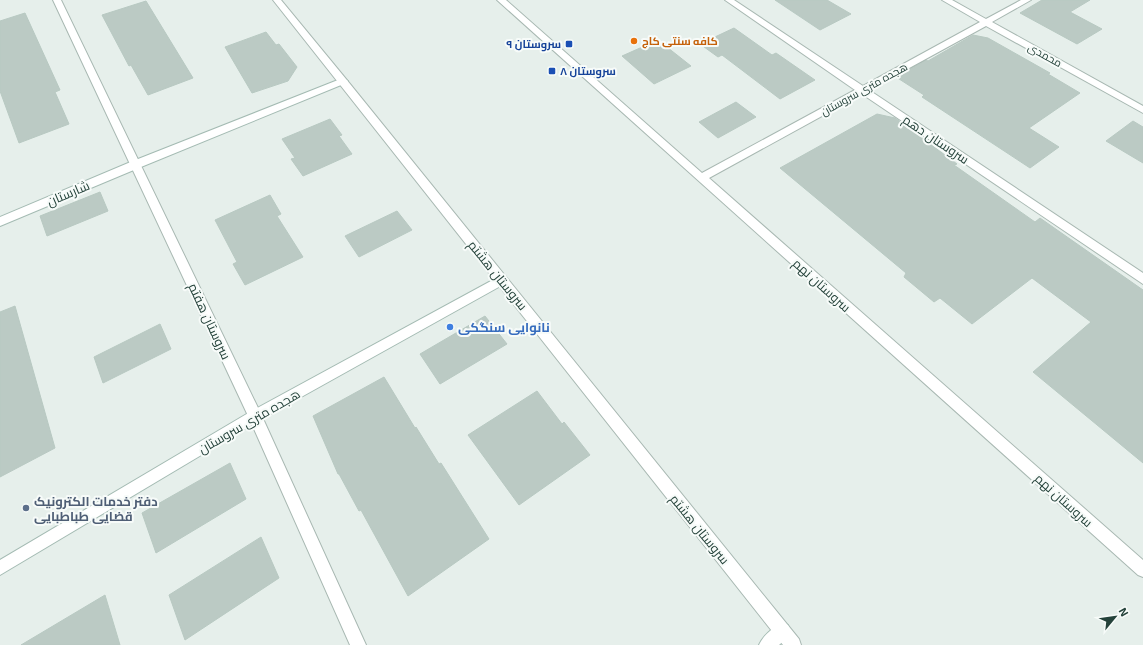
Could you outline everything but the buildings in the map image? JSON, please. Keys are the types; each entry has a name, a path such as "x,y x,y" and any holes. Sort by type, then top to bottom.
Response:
{"street":[{"name":"سروستان هفتم","path":"57,0 137,164 255,416 358,645"},
{"name":"سروستان هشتم","path":"277,0 793,645"},
{"name":"سروستان نهم","path":"501,0 1143,570"},
{"name":"سروستان دهم","path":"729,0 1143,279"},
{"name":"محمدی","path":"946,0 1143,110"},
{"name":"هجده متری سروستان","path":"701,178 1027,0"},
{"name":"شارستان","path":"0,222 137,164 343,81"},
{"name":"هجده متری سروستان","path":"0,568 255,416 502,280"},
{"path":"767,645 782,631"}],"place":[{"name":"کافه سنتی کاج","path":"634,41"},
{"name":"سروستان ٩","path":"569,44"},
{"name":"سروستان ٨","path":"552,71"},
{"name":"نانوایی سنگکی","path":"450,327"},
{"name":"دفتر خدمات الکترونیک قضایی طباطبایی","path":"26,508"}]}
